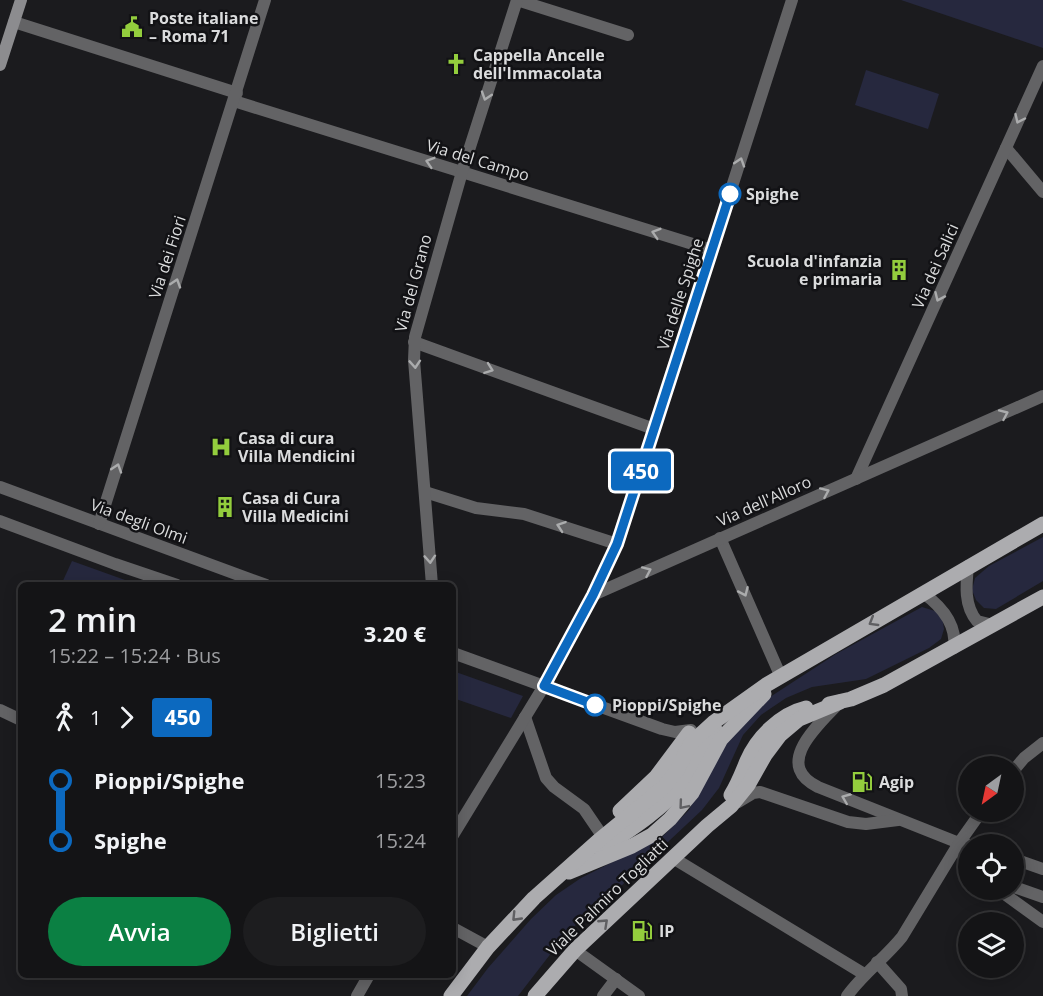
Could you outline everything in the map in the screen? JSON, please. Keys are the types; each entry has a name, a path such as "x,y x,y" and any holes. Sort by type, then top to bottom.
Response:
{"main road":[{"name":"Viale Palmiro Togliatti","path":"558,876 665,786 678,769 690,744 714,722 756,691 1043,524"},
{"name":"Viale Palmiro Togliatti","path":"535,996 576,950 707,826 732,806 745,790 765,755 780,735 799,719 884,685 1043,597"},
{"name":"Viale Palmiro Togliatti","path":"558,876 632,846 658,831 689,798 721,740 781,676"},
{"name":"Viale Palmiro Togliatti","path":"558,876 627,832 671,797 690,773 705,742 756,691"},
{"name":"Viale Palmiro Togliatti","path":"707,826 731,795 756,745 777,723 796,711 840,702"},
{"name":"Viale Palmiro Togliatti","path":"451,996 488,948 599,831 659,773 679,743 691,730 714,722"}],"street":[{"path":"0,65 4,38 14,22 21,0"},
{"name":"Via dei Fiori","path":"99,524 265,0"},
{"path":"517,0 628,35"},
{"name":"Via del Grano","path":"432,582 414,342 462,172 517,0"},
{"name":"Via delle Spighe","path":"593,595 617,544 792,0"},
{"name":"Via del Campo","path":"14,22 462,172 712,250"},
{"name":"Via dei Salici","path":"856,479 1043,66"},
{"path":"1006,148 1043,192"},
{"path":"414,342 654,429"},
{"name":"Via dell'Alloro","path":"593,595 1043,396"},
{"name":"Via degli Olmi","path":"0,487 258,582"},
{"path":"425,492 476,508 524,514 617,544"},
{"path":"0,521 168,582"},
{"path":"720,538 781,676"},
{"path":"968,566 966,590 971,610 977,621 993,625"},
{"path":"923,593 939,606 946,616 954,637 954,648"},
{"path":"456,830 544,686 593,595"},
{"path":"456,654 662,729 675,732 691,730"},
{"path":"840,702 802,746 798,760 801,772 809,782 958,842"},
{"path":"0,710 18,719"},
{"path":"525,717 546,778 554,787 584,809 599,831"},
{"path":"1024,758 1043,743"},
{"path":"732,806 747,796 760,792 848,822 866,824 901,819"},
{"path":"847,996 864,974 893,949 958,853"},
{"path":"673,858 864,974"},
{"path":"1024,862 1043,869"},
{"path":"1024,890 1043,897"},
{"path":"1013,900 1043,922"},
{"path":"456,930 488,948"},
{"path":"576,950 639,996"},
{"path":"877,962 901,989 902,996"},
{"path":"357,996 367,978"},
{"path":"603,996 616,979"}],"shaded area":[{"path":"901,0 1043,0 1043,48"},
{"path":"866,70 939,94 928,129 855,105"},
{"path":"1043,537 1043,581 996,609 984,608 976,600 972,590 975,578 989,566"},
{"path":"72,561 131,582 62,582"},
{"path":"922,607 942,616 944,629 941,639 929,648 866,679 812,687 786,698 761,715 743,735 719,788 702,810 620,887 598,901 559,943 518,996 467,996 531,919 556,895 581,878 662,837 689,810 717,753 770,697 836,654"},
{"path":"456,672 523,696 511,718 456,699"}],"bus line":[{"name":"450","path":"595,705 544,686 593,595 617,544 730,194"}],"place":[{"name":"Poste italiane – Roma 71","path":"132,27"},
{"name":"Cappella Ancelle dell'Immacolata","path":"456,64"},
{"name":"Spighe","path":"730,194"},
{"name":"Scuola d'infanzia e primaria","path":"899,270"},
{"name":"Casa di cura Villa Mendicini","path":"221,447"},
{"name":"Casa di Cura Villa Medicini","path":"225,507"},
{"name":"Pioppi/Spighe","path":"595,705"},
{"name":"Agip","path":"862,782"},
{"name":"IP","path":"642,931"}]}
